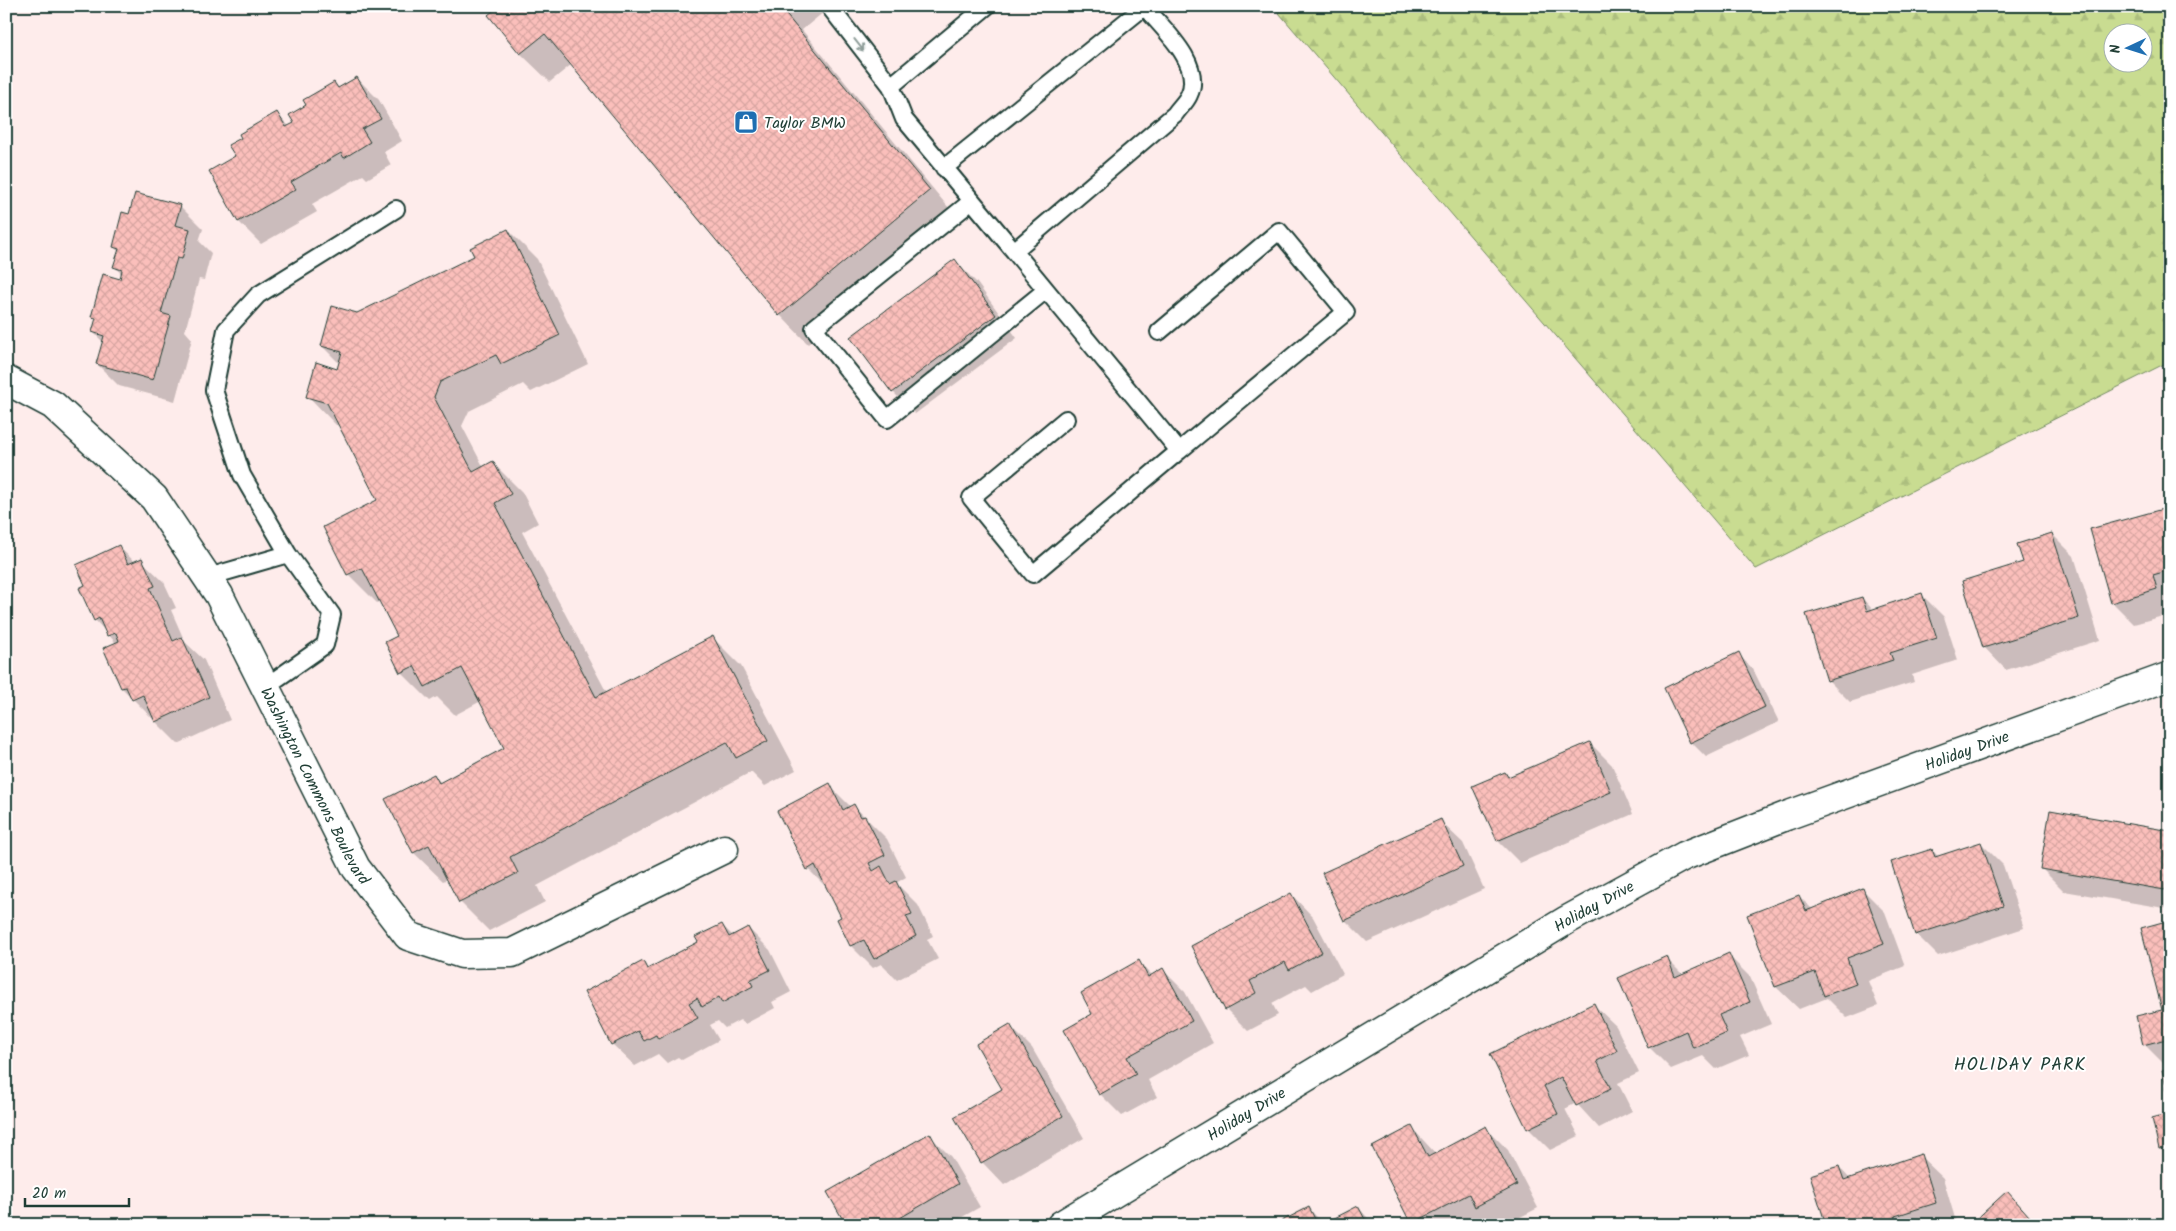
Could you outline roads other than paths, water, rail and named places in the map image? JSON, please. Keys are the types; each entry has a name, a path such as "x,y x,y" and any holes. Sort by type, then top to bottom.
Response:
{"street":[{"name":"Washington Commons Boulevard","path":"6,380 53,405 154,498 219,595 356,868 408,936 462,954 512,953 724,850"},
{"name":"Holiday Drive","path":"1061,1225 1567,920 1684,856 1786,816 2170,676"}],"lane":[{"path":"829,6 892,86 904,119 1179,451"},
{"path":"892,86 988,6"},
{"path":"944,168 1144,6 1184,54 1192,73 1190,95 1175,114 1014,251"},
{"path":"972,201 814,328 887,419 1046,290"},
{"path":"265,687 325,645 332,615 288,554 242,475 214,390 226,330 258,295 396,209"},
{"path":"1066,419 971,498 1033,574 1346,312 1279,231 1159,332"},
{"path":"208,577 288,554"}],"place":[{"name":"Taylor BMW","path":"746,122"}],"district":[{"name":"HOLIDAY PARK","path":"2020,1064"}]}
